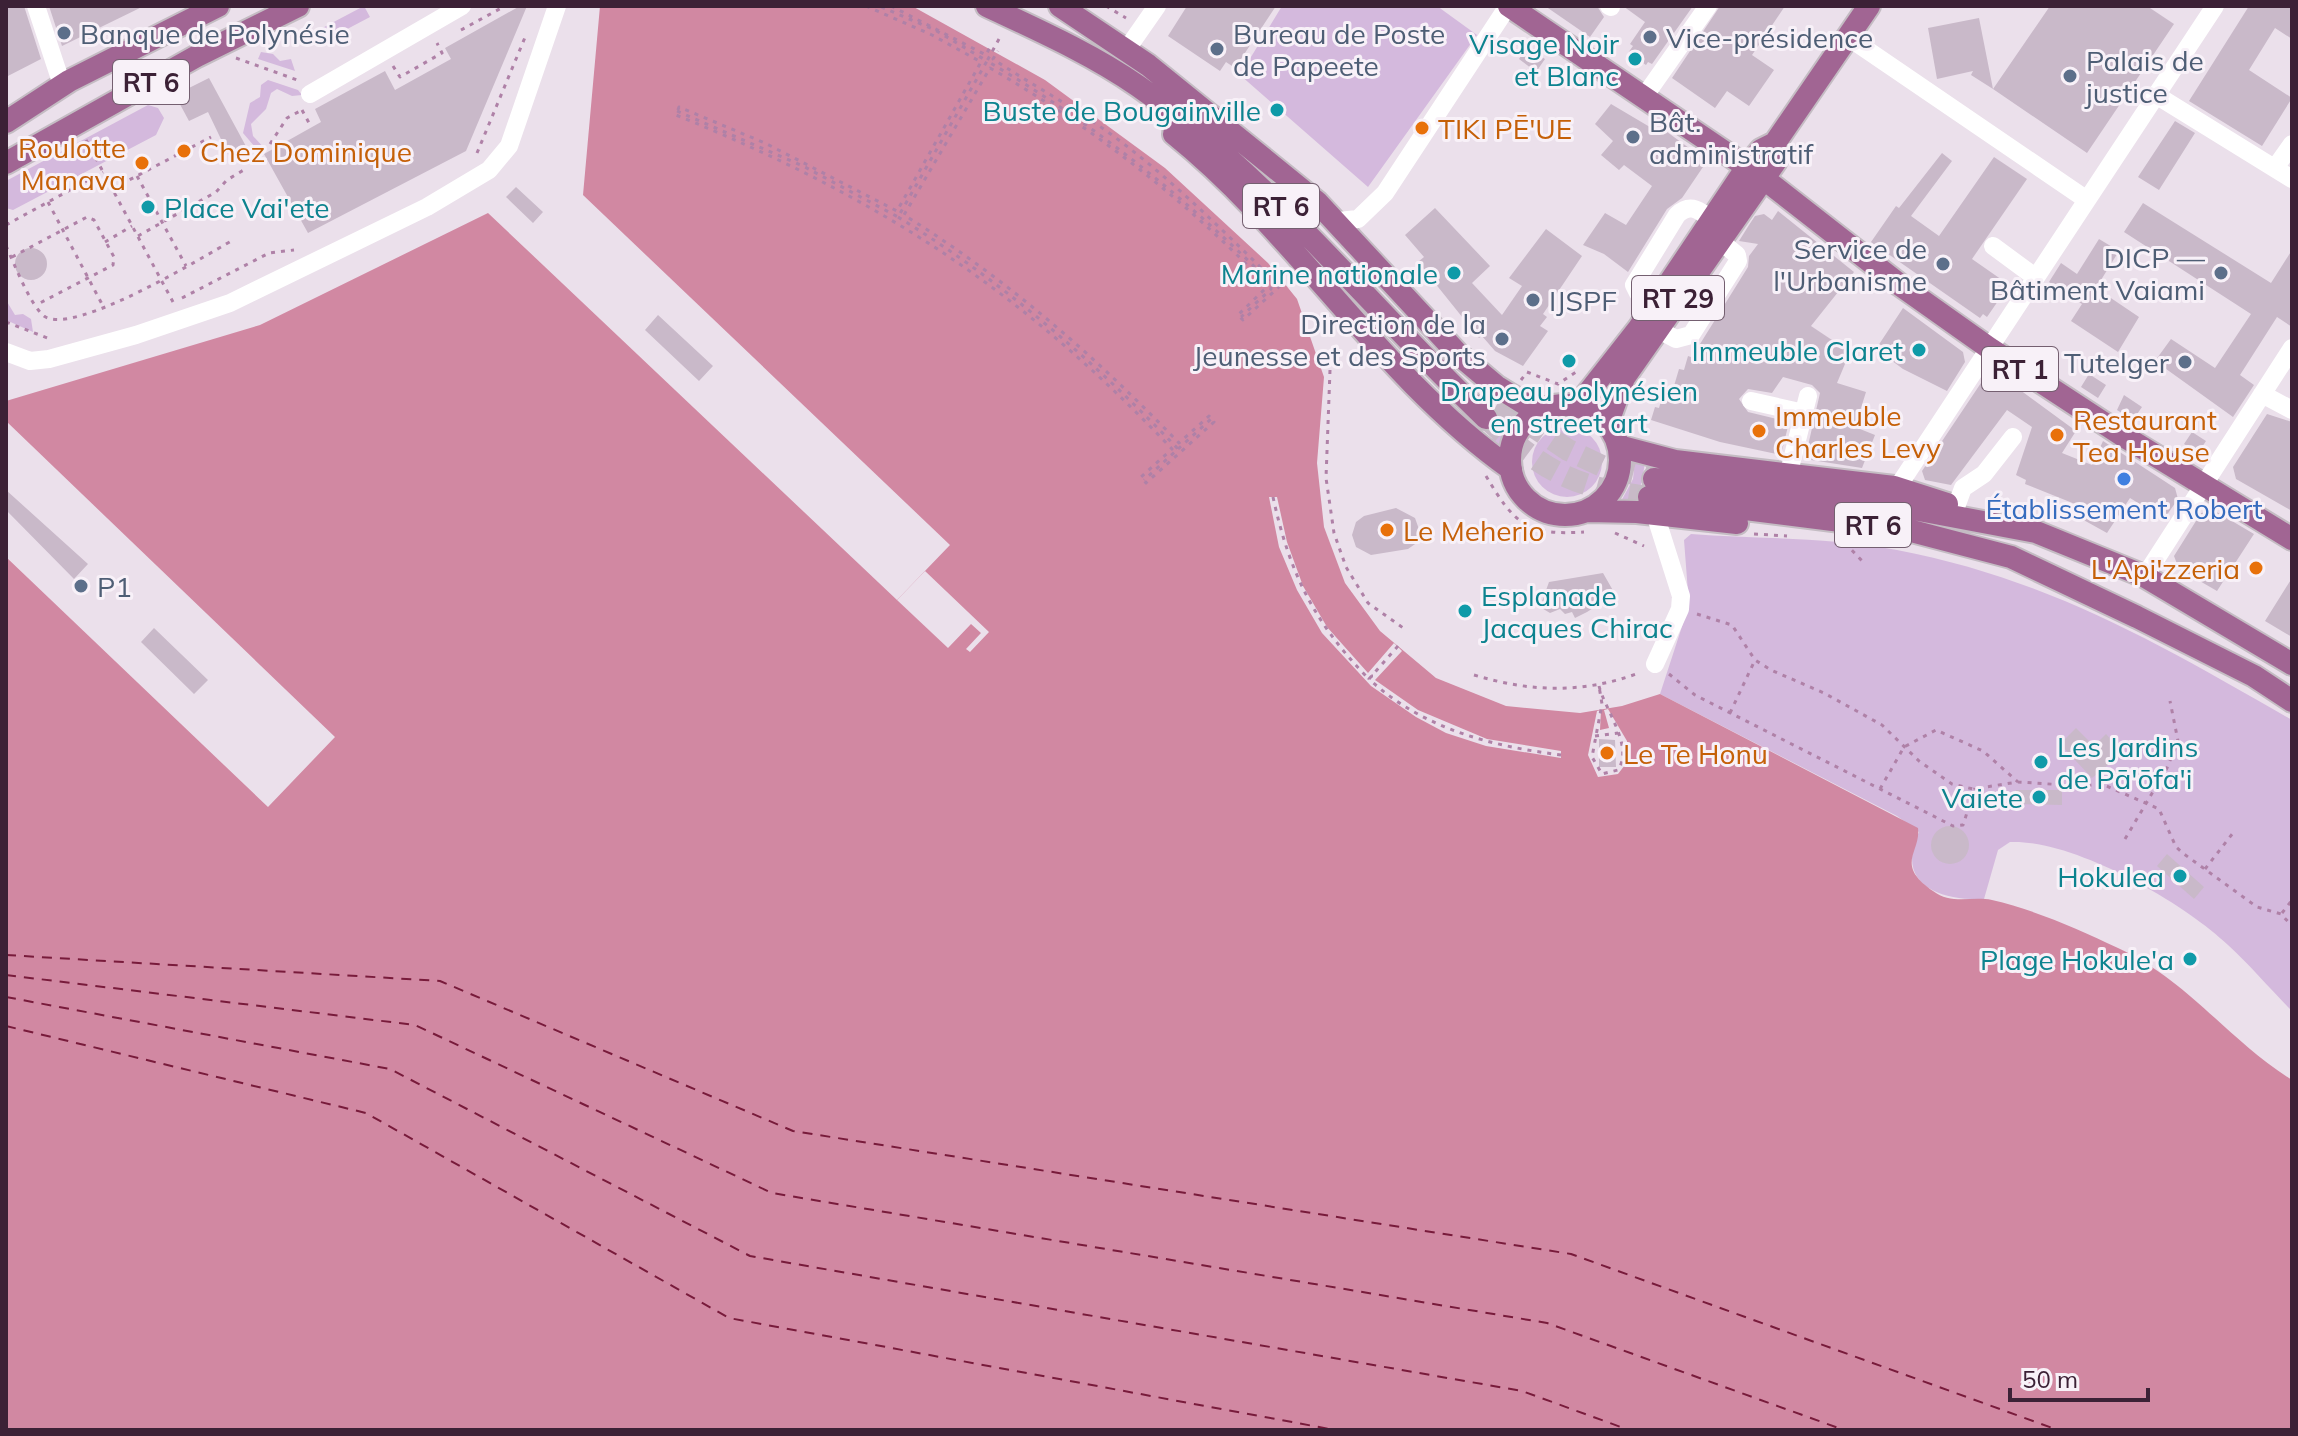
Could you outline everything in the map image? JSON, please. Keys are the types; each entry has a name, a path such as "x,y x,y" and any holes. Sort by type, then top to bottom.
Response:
{"main road":[{"name":"RT 6","path":"6,163 197,56 298,6"},
{"name":"RT 6","path":"987,6 1044,32 1137,85 1230,158 1324,250 1410,346 1498,406"},
{"name":"RT 6","path":"1060,6 1127,49 1210,115 1281,185 1437,351 1498,406"},
{"name":"RT 1","path":"1508,6 1755,172 1900,285 1989,348 2292,539"},
{"name":"RT 29","path":"1607,425 1624,378 1716,230 1755,172 1776,161 1775,143 1868,6"},
{"name":"RT 6","path":"6,122 62,85 215,7"},
{"path":"1044,32 1148,112 1224,178 1412,385 1511,469 1522,495 1539,509 1589,521 1653,497 1904,544 2087,592 2254,676 2292,701"},
{"path":"1210,115 1338,221 1451,346 1498,406 1538,412 1561,405 1577,407 1591,412 1607,425 1618,446 1616,480 1589,521"},
{"name":"RT 29","path":"1577,407 1716,230"},
{"path":"1511,469 1515,436 1538,412"},
{"path":"1618,446 1675,461 1789,472 1897,488 2036,532"},
{"name":"RT 6","path":"1653,497 1887,504 2036,532 2145,576 2292,664"}],"street":[{"path":"36,6 62,85"},
{"path":"306,102 462,6"},
{"path":"6,352 30,361 49,359 199,315 284,279 479,177 509,146 557,6"},
{"path":"1127,49 1157,6"},
{"path":"1338,221 1358,219 1385,193 1508,6"},
{"path":"1644,97 1708,6"},
{"path":"1897,488 2215,6"},
{"path":"1848,37 2087,200"},
{"path":"2156,95 2292,179"},
{"path":"2275,168 2292,144"},
{"path":"1655,304 1638,293 1634,285 1677,215 1684,208 1693,207 1737,255 1738,261 1691,335 1676,339 1657,329"},
{"path":"1993,246 2035,277"},
{"path":"2145,576 2292,348"},
{"path":"2262,394 2292,410"},
{"path":"1751,401 1806,405 1789,472"},
{"path":"1956,507 1963,488 1984,474 2013,437"},
{"path":"1653,497 1679,581 1680,609 1655,664"}],"path":[{"path":"677,111 679,107 765,143 897,211 981,62 932,35 866,6"},
{"path":"879,6 935,30 987,61 1071,112 1149,169 1271,283 1271,289 1241,317"},
{"path":"891,6 986,55 990,47"},
{"path":"1106,6 1143,27"},
{"path":"474,161 490,116 527,33"},
{"path":"898,217 999,39"},
{"path":"393,66 400,77 442,53 437,43"},
{"path":"998,51 993,59 1074,109 1161,174 1212,218 1280,286 1243,320 1241,317"},
{"path":"234,58 304,83 309,123"},
{"path":"1212,419 1209,416 1179,443 1106,369 1039,310 904,215 990,68 1107,143 1173,196 1240,258 1268,286 1238,315 1241,317"},
{"path":"270,144 287,118 306,102"},
{"path":"677,111 776,153 898,217 955,254 1036,313 1103,372 1178,449"},
{"path":"677,111 676,115 761,151 896,220 953,257 1033,316 1100,375 1172,449 1141,477 1146,483 1214,422 1212,419"},
{"path":"82,133 173,302 269,253 295,249"},
{"path":"112,189 211,137"},
{"path":"138,236 216,192 227,180 247,168"},
{"path":"6,225 103,172"},
{"path":"137,176 186,266"},
{"path":"48,202 103,306"},
{"path":"12,257 87,217 94,220 114,257 113,265 36,305"},
{"path":"105,242 132,226"},
{"path":"6,246 36,305 45,317 57,320 103,306 161,280 233,240"},
{"path":"6,322 37,336 61,339"},
{"path":"1330,370 1326,478 1334,533 1346,567 1368,603 1406,630"},
{"path":"1498,406 1527,372 1558,384 1580,370 1599,380"},
{"path":"1144,480 1212,419"},
{"path":"1481,446 1475,459 1508,513 1523,525 1552,534 1589,521"},
{"path":"1273,497 1283,544 1300,588 1325,630 1346,656 1366,676 1373,676"},
{"path":"1605,531 1627,537 1653,551"},
{"path":"1748,534 1792,537"},
{"path":"1836,540 1847,545 1865,564"},
{"path":"1680,609 1732,625 1755,660 1882,725 1894,733 1904,747 1935,775 1952,784 1975,788 2018,782 2081,786 2102,784 2147,802 2162,813 2176,847 2257,907 2281,914 2292,926"},
{"path":"1398,646 1369,679 1417,714 1486,743 1561,755"},
{"path":"1730,713 1755,660"},
{"path":"1474,675 1543,689 1599,686 1655,664 1685,689 1730,713 1959,826 1966,820 1975,788"},
{"path":"1599,686 1618,733 1622,764 1618,770 1602,774 1592,757 1602,704 1599,686"},
{"path":"2125,839 2178,741 2170,701"},
{"path":"1880,789 1904,747 1931,730 1942,731 1983,751 2018,782"},
{"path":"1595,736 1618,733"},
{"path":"2205,869 2233,833"},
{"path":"2281,914 2292,900"}],"shaded area":[{"path":"364,6 370,17 315,46 309,35"},
{"path":"600,6 912,6 1045,80 1165,168 1268,263 1297,299 1324,377 1317,463 1324,527 1345,583 1380,631 1436,678 1506,706 1580,713 1622,706 1660,694 1918,828 1912,866 1921,882 1933,891 1947,898 1984,899 2008,904 2118,948 2166,977 2292,1080 2292,1430 6,1430 6,557 268,807 335,737 6,421 6,401 260,325 488,213 897,600 950,545 583,195"},
{"path":"1282,6 1437,6 1477,35 1368,187 1240,75"},
{"path":"261,52 273,54 280,61 291,59 295,71 258,59"},
{"path":"268,80 298,90 302,95 292,96 277,89 271,93 266,109 251,124 253,136 266,150 260,153 243,133 250,103 260,97 261,85"},
{"path":"148,105 158,108 164,118 156,135 13,210 6,208 6,181"},
{"path":"6,300 15,315 23,314 31,319 33,332 6,320"},
{"path":"1512,405 1519,412 1503,435 1499,448 1490,444 1500,419"},
{"path":"1567,427 1586,433 1596,443 1602,462 1596,481 1586,491 1567,497 1548,491 1538,481 1532,462 1538,443 1548,433"},
{"path":"1635,460 1645,462 1642,482 1630,507 1619,505 1633,479"},
{"name":"Les Jardins de Pā'ōfa'i","path":"1691,534 1872,546 2004,578 2150,641 2292,720 2292,1011 2228,945 2184,910 2126,876 2064,851 2010,842 1998,850 1984,899 1938,893 1917,877 1913,865 1913,850 1919,832 1897,816 1660,694 1689,605 1684,540"}],"pier":[{"path":"1269,497 1277,497 1287,542 1303,586 1327,627 1368,673 1394,643 1402,651 1375,680 1418,710 1487,739 1561,751 1561,758 1486,746 1446,733 1371,686 1322,633 1297,590 1279,547"},
{"path":"925,571 989,632 970,652 966,649 981,633 971,624 948,648 897,600"},
{"path":"1608,709 1627,741 1628,761 1618,774 1598,777 1588,755 1597,711 1601,710 1600,730 1609,728 1604,710"}],"building":[{"path":"6,6 24,6 41,59 6,77"},
{"path":"49,6 144,6 62,46"},
{"path":"520,6 527,6 466,151 308,233 264,154 321,122 315,109 385,71 395,90 451,59 445,48"},
{"name":"Bureau de Poste de Papeete","path":"1187,6 1276,6 1235,68 1226,62 1220,71 1168,36"},
{"name":"Vice-présidence","path":"1545,6 1597,6 1604,17 1590,37"},
{"name":"Vice-présidence","path":"1623,6 1693,6 1652,64 1648,62 1646,65 1628,53 1633,46 1630,44 1645,22"},
{"path":"1720,6 1785,6 1752,55 1774,70 1749,106 1727,91 1715,108 1672,78"},
{"name":"Palais de justice","path":"2050,6 2147,6 2174,24 2087,153 1993,89"},
{"path":"2249,6 2292,6 2292,39 2275,28 2249,70 2292,98 2262,146 2189,101"},
{"path":"1979,18 1993,89 1971,75 1973,71 1937,79 1928,28"},
{"path":"1527,47 1545,59 1536,72 1519,59"},
{"path":"209,78 248,150 230,158 208,112 189,121 175,95"},
{"path":"1611,104 1660,133 1663,129 1689,148 1686,153 1703,167 1682,198 1667,209 1628,272 1604,254 1583,245 1605,213 1626,225 1652,186 1624,165 1619,170 1601,155 1613,141 1595,124"},
{"path":"2175,121 2195,133 2159,190 2138,177"},
{"path":"1942,153 1952,161 1911,216 1939,236 1994,157 2027,179 1972,259 2005,282 2003,285 2007,288 1987,317 1983,314 1980,318 1871,242 1896,206 1899,208"},
{"path":"516,187 543,212 533,223 506,197"},
{"name":"DICP — Bâtiment Vaiami","path":"2143,203 2271,283 2292,250 2292,327 2277,317 2240,375 2254,385 2233,417 2155,361 2171,339 2215,368 2251,314 2124,232"},
{"path":"1435,208 1490,266 1472,283 1502,315 1522,286 1509,278 1546,229 1582,256 1543,314 1547,317 1540,326 1548,331 1523,366 1495,351 1482,336 1479,338 1418,262 1424,257 1405,235"},
{"path":"1778,211 1854,272 1811,326 1850,352 1837,383 1866,392 1855,427 1875,435 1862,468 1805,459 1820,393 1812,385 1783,377 1772,393 1748,389 1739,399 1748,412 1789,422 1781,455 1720,442 1651,420 1663,394 1671,396 1679,369 1684,370 1688,356 1691,357 1695,346 1700,344 1748,267 1749,256 1758,244 1739,241 1755,216 1764,214 1772,220"},
{"path":"2099,239 2119,251 2096,288 2139,317 2118,352 2071,321 2082,304 2049,282 2061,263 2077,274"},
{"path":"31,248 43,252 47,264 43,276 31,280 19,276 15,264 19,252"},
{"name":"Immeuble Claret","path":"1903,308 1963,352 1965,362 1947,391 1903,369 1876,349"},
{"path":"658,315 713,366 699,381 645,330"},
{"path":"1997,373 2076,431 2062,453 2092,465 2103,441 2175,488 2178,499 2164,519 2130,498 2107,533 2071,513 2075,504 2025,484 2026,480 2016,475 2032,427 2007,410 1951,485 1925,480 1922,471 1985,377"},
{"path":"2089,374 2106,385 2098,398 2081,387"},
{"path":"2124,395 2142,407 2133,420 2117,410"},
{"path":"2267,414 2292,422 2292,511 2236,479 2233,467"},
{"path":"2192,432 2206,441 2198,453 2184,444"},
{"path":"6,490 88,564 74,579 6,510"},
{"name":"Le Meherio","path":"1396,508 1415,518 1421,535 1418,542 1408,549 1371,555 1356,547 1352,535 1356,522 1364,516"},
{"path":"2215,511 2254,534 2217,591 2179,569 2174,556 2201,513"},
{"path":"1603,573 1615,594 1587,612 1575,618 1572,612 1565,614 1560,609 1550,613 1540,607 1549,582"},
{"path":"2292,578 2292,637 2265,621"},
{"path":"154,628 208,680 194,694 141,642"},
{"path":"2076,728 2094,746 2106,734 2123,753 2092,778 2060,744"},
{"name":"Le Te Honu","path":"1599,739 1615,740 1616,767 1599,767"},
{"name":"Vaiete","path":"2016,790 2062,790 2062,805 2016,804"},
{"path":"1950,826 1963,832 1969,845 1963,858 1950,864 1937,858 1931,845 1937,832"},
{"name":"Hokulea","path":"2167,854 2204,887 2194,899 2157,866"}],"ferry route":[{"path":"6,955 440,981 793,1131 1571,1254 2058,1430"},
{"path":"6,975 415,1025 772,1193 1547,1323 1844,1430"},
{"path":"6,997 390,1069 750,1256 1522,1391 1629,1430"},
{"path":"6,1026 366,1113 729,1318 1335,1430"}],"tunnel":[{"path":"1498,403 1568,450 1602,466 1654,479"},
{"path":"1486,418 1542,464 1560,474 1599,488 1649,497"}],"place":[{"name":"Banque de Polynésie","path":"64,33"},
{"name":"Vice-présidence","path":"1650,37"},
{"name":"Bureau de Poste de Papeete","path":"1217,49"},
{"name":"Visage Noir et Blanc","path":"1635,59"},
{"name":"Palais de justice","path":"2070,76"},
{"name":"Buste de Bougainville","path":"1277,110"},
{"name":"TIKI PĒ'UE","path":"1422,128"},
{"name":"Bât. administratif","path":"1633,137"},
{"name":"Chez Dominique","path":"184,151"},
{"name":"Roulotte Manava","path":"142,163"},
{"name":"Place Vai'ete","path":"148,207"},
{"name":"Service de l'Urbanisme","path":"1943,264"},
{"name":"Marine nationale","path":"1454,273"},
{"name":"DICP — Bâtiment Vaiami","path":"2221,273"},
{"name":"IJSPF","path":"1533,300"},
{"name":"Direction de la Jeunesse et des Sports","path":"1502,339"},
{"name":"Immeuble Claret","path":"1919,350"},
{"name":"Drapeau polynésien en street art","path":"1569,361"},
{"name":"Tutelger","path":"2185,362"},
{"name":"Immeuble Charles Levy","path":"1759,431"},
{"name":"Restaurant Tea House","path":"2057,435"},
{"name":"Établissement Robert","path":"2124,479"},
{"name":"Le Meherio","path":"1387,530"},
{"name":"L'Api'zzeria","path":"2256,568"},
{"name":"P1","path":"81,586"},
{"name":"Esplanade Jacques Chirac","path":"1465,611"},
{"name":"Le Te Honu","path":"1607,753"},
{"name":"Les Jardins de Pā'ōfa'i","path":"2041,762"},
{"name":"Vaiete","path":"2039,797"},
{"name":"Hokulea","path":"2180,876"},
{"name":"Plage Hokule'a","path":"2190,959"}]}
